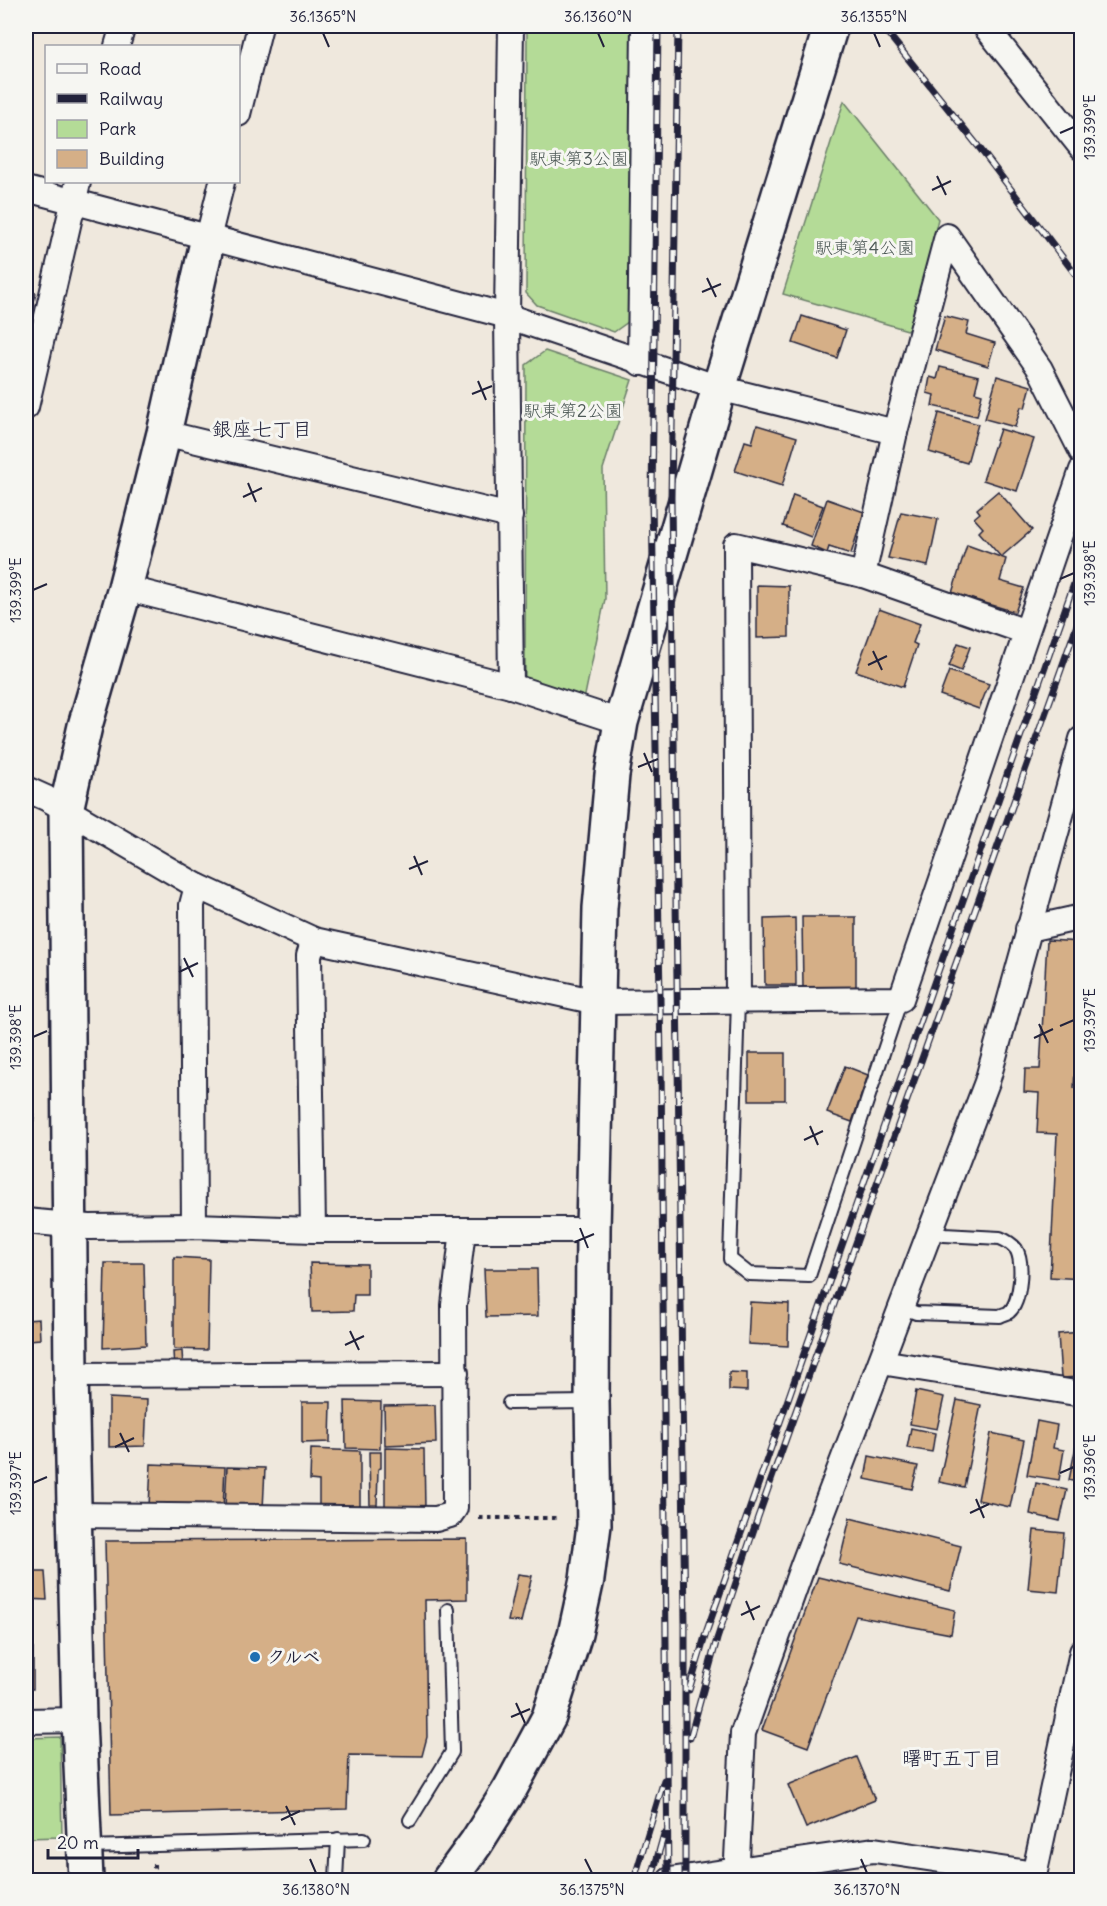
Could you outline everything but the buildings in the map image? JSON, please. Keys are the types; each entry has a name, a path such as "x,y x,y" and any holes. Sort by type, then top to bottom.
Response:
{"street":[{"path":"117,45 123,26"},
{"path":"240,106 260,26"},
{"path":"511,26 507,316 511,686"},
{"path":"640,363 644,26"},
{"path":"449,1881 499,1807 549,1717 575,1634 587,1579 594,1525 592,1230 597,1002 600,908 612,775 621,722 719,388 831,26"},
{"path":"985,26 1082,148"},
{"path":"86,1881 79,1720 71,1375 66,810 85,726 125,588 164,433 222,183"},
{"path":"26,189 75,191 208,238 507,316 719,388 895,432"},
{"path":"26,406 75,191"},
{"path":"863,575 895,432 947,236 1040,369 1082,452"},
{"path":"164,433 510,516"},
{"path":"26,789 196,886 314,940 597,1002 901,999 1082,470"},
{"path":"738,1000 736,545 863,575 1026,632"},
{"path":"125,588 511,686 621,722"},
{"path":"736,1875 743,1733 803,1565 987,1082 1082,738"},
{"path":"194,1227 192,905 196,886"},
{"path":"1028,929 1082,917"},
{"path":"313,1230 309,956 314,940"},
{"path":"26,1221 69,1226 313,1230 592,1230"},
{"path":"74,1515 436,1519 450,1515 455,1508 454,1305 463,1230"},
{"path":"881,1362 1082,1394"},
{"path":"71,1375 456,1373"},
{"path":"670,1881 736,1875 874,1850 1033,1877 1082,1652"},
{"path":"26,1721 79,1720"}],"lane":[{"path":"738,1000 730,1259 750,1274 809,1276 901,999"},
{"path":"901,1307 916,1313 1000,1316 1009,1312 1018,1297 1020,1260 1016,1248 1000,1238 944,1235 931,1229"},
{"path":"509,1403 592,1402"},
{"path":"410,1820 452,1752 448,1610"},
{"path":"336,1881 338,1839"},
{"path":"85,1847 364,1839"}],"path":[{"path":"455,1508 470,1518 559,1518"},
{"path":"154,1860 154,1881"}],"green space":[{"name":"駅東第3公園","path":"527,26 633,26 632,319 614,332 537,305 526,293"},
{"name":"駅東第4公園","path":"844,101 938,219 911,331 783,294"},
{"name":"駅東第2公園","path":"545,351 632,380 603,469 605,599 584,700 525,684 526,365"},
{"path":"60,1737 62,1837 26,1838 26,1738"}],"railway":[{"path":"658,26 652,499 661,1061 668,1880"},
{"path":"678,26 671,498 685,1625 685,1880"},
{"path":"882,26 978,146 1082,283"},
{"path":"689,1690 706,1633 1082,561"},
{"path":"690,1738 717,1639 758,1517 1082,611"},
{"path":"634,1880 664,1780"},
{"path":"651,1880 664,1834"}],"place":[{"name":"クルベ","path":"255,1657"}],"district":[{"name":"銀座七丁目","path":"262,429"},
{"name":"曙町五丁目","path":"952,1758"}]}
